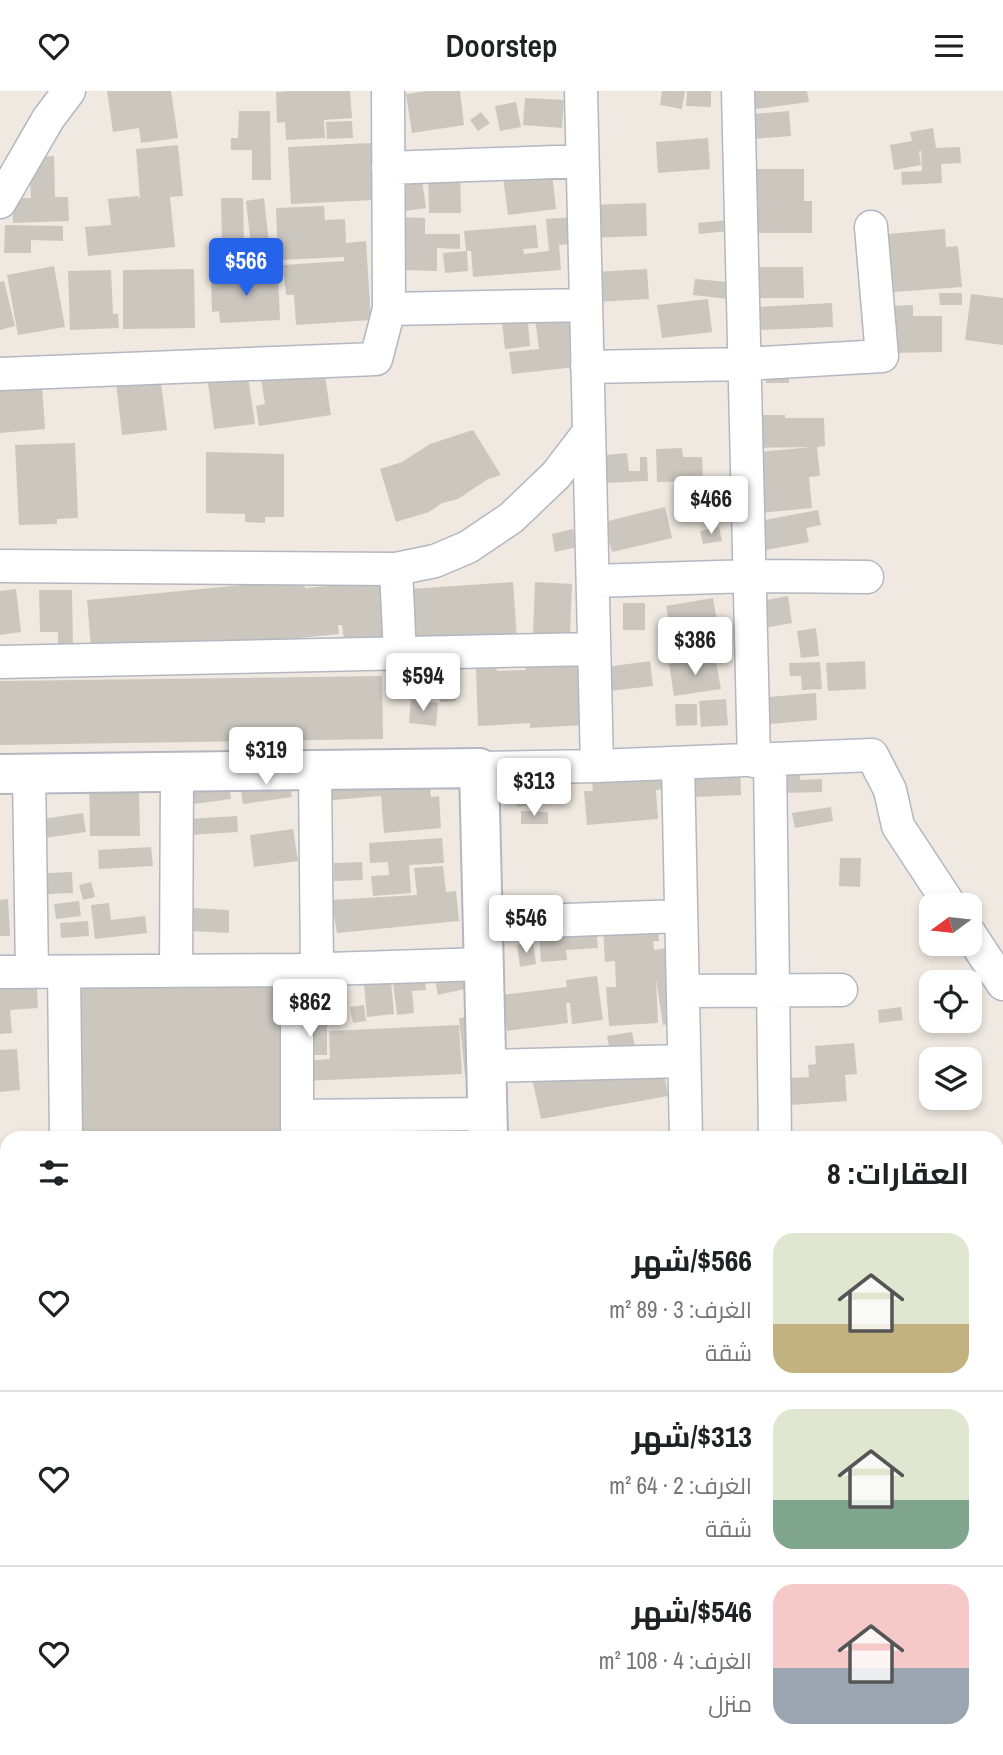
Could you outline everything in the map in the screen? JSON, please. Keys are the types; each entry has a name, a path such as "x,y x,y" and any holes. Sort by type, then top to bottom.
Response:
{"street":[{"path":"0,202 48,119 69,91"},
{"path":"0,374 376,359 389,309 387,91"},
{"path":"581,91 597,767"},
{"path":"738,91 750,576 773,991 775,1131"},
{"path":"388,168 582,162"},
{"path":"587,367 745,364 882,356 871,227"},
{"path":"389,309 586,305"},
{"path":"0,566 396,569 435,561 468,547 511,518 556,475 589,432"},
{"path":"396,569 400,655"},
{"path":"593,581 750,576 867,577"},
{"path":"0,663 593,649"},
{"path":"32,972 15,774 597,767 872,755 890,790 898,826 942,893"},
{"path":"678,764 686,1131"},
{"path":"315,770 297,1127 487,1126 479,768"},
{"path":"176,971 177,772"},
{"path":"483,923 681,916"},
{"path":"982,952 1003,984"},
{"path":"0,972 307,970 484,964"},
{"path":"64,972 66,1131"},
{"path":"683,991 841,991"},
{"path":"486,1066 684,1061"}],"building":[{"path":"107,91 171,91 178,138 141,143 139,128 113,132"},
{"path":"350,91 352,118 324,120 325,138 286,140 285,122 277,123 276,92"},
{"path":"460,91 464,125 412,133 406,94"},
{"path":"662,91 685,91 682,109 660,105"},
{"path":"687,91 711,91 711,107 686,106"},
{"path":"746,91 807,91 809,102 749,110"},
{"path":"525,98 564,100 562,128 523,125"},
{"path":"516,102 521,127 500,131 495,106"},
{"path":"239,111 270,111 271,180 252,180 252,150 231,150 231,138 238,138"},
{"path":"789,111 791,136 754,139 752,114"},
{"path":"481,112 490,123 478,131 470,120"},
{"path":"352,121 353,138 327,139 326,122"},
{"path":"933,128 936,148 960,147 961,163 941,164 942,183 902,185 901,172 922,171 921,151 921,165 894,170 890,145 912,141 910,132"},
{"path":"708,138 710,169 658,173 656,142"},
{"path":"371,143 374,200 291,204 288,147"},
{"path":"178,145 183,196 170,197 175,247 88,256 85,227 111,225 108,199 138,196 140,199 136,149"},
{"path":"54,156 55,197 68,197 69,221 13,223 12,198 31,198 29,158"},
{"path":"551,164 556,209 508,215 502,169"},
{"path":"420,166 426,208 406,211 400,169"},
{"path":"460,168 461,213 429,213 428,169"},
{"path":"751,169 804,169 804,201 812,201 812,233 758,233 757,204 752,204"},
{"path":"221,198 243,198 244,245 222,245"},
{"path":"264,198 269,243 251,245 246,201"},
{"path":"646,203 647,236 588,238 587,205"},
{"path":"324,206 325,220 345,219 346,243 366,241 371,320 296,325 294,295 286,295 283,265 344,261 344,257 278,260 276,208"},
{"path":"399,217 425,218 425,234 460,234 460,249 437,248 437,271 404,270 405,238 398,238"},
{"path":"574,217 576,243 559,245 561,270 473,277 471,251 466,251 464,231 536,225 538,248 523,249 524,254 549,251 546,219"},
{"path":"729,220 730,231 699,234 698,223"},
{"path":"5,225 63,226 63,241 31,240 31,253 4,253"},
{"path":"945,229 946,247 958,246 962,287 881,293 876,235"},
{"path":"467,251 468,271 445,273 443,253"},
{"path":"54,266 65,327 18,335 7,275"},
{"path":"755,267 803,267 804,298 755,298"},
{"path":"194,269 195,328 123,329 123,270"},
{"path":"647,269 649,299 597,302 595,272"},
{"path":"111,270 113,314 118,314 119,328 70,330 68,271"},
{"path":"278,273 280,320 220,323 219,311 212,312 211,277"},
{"path":"695,279 729,282 728,299 693,295"},
{"path":"4,281 15,326 0,330 0,282"},
{"path":"939,293 962,293 962,305 940,305"},
{"path":"971,294 1003,298 1003,345 965,340"},
{"path":"708,299 712,332 662,338 657,305"},
{"path":"832,303 833,327 760,330 759,307"},
{"path":"913,305 913,316 942,316 942,352 891,353 890,306"},
{"path":"527,311 530,346 505,349 501,314"},
{"path":"571,315 576,367 512,374 509,352 539,349 535,319"},
{"path":"766,354 789,354 789,383 766,383"},
{"path":"246,363 255,424 214,429 206,368"},
{"path":"323,363 331,415 259,426 256,406 265,404 260,373"},
{"path":"159,368 167,430 122,435 115,373"},
{"path":"41,372 45,429 0,433 0,376"},
{"path":"753,415 824,418 825,446 817,447 820,476 809,477 812,508 760,513 749,453 812,447 753,448"},
{"path":"473,430 501,475 488,479 458,499 442,503 429,512 396,522 380,469 402,462 430,444"},
{"path":"75,443 78,518 57,519 57,524 19,525 15,445"},
{"path":"682,448 683,457 702,457 703,481 657,482 656,449"},
{"path":"206,452 284,454 284,517 265,517 265,523 245,522 245,514 206,513"},
{"path":"627,453 629,471 640,471 640,457 647,457 648,481 607,483 605,455"},
{"path":"665,507 672,538 612,552 604,522"},
{"path":"818,510 821,525 806,528 809,542 766,550 760,521"},
{"path":"719,527 722,541 703,544 700,531"},
{"path":"573,529 577,547 555,552 552,534"},
{"path":"304,579 305,588 381,581 388,643 345,647 342,625 338,625 339,634 92,659 87,600"},
{"path":"513,582 517,639 414,645 410,589"},
{"path":"535,582 572,584 570,634 533,633"},
{"path":"16,589 21,632 0,635 0,591"},
{"path":"39,590 72,590 73,648 58,649 58,632 40,632"},
{"path":"788,596 792,623 764,628 760,601"},
{"path":"713,598 718,626 671,633 666,606"},
{"path":"623,603 645,603 645,630 623,630"},
{"path":"816,628 819,656 801,658 797,631"},
{"path":"715,657 721,689 674,696 669,664"},
{"path":"650,661 653,686 609,691 606,667"},
{"path":"865,661 866,689 828,691 826,663"},
{"path":"820,662 822,689 802,690 801,676 790,676 789,663"},
{"path":"582,663 585,725 530,728 530,723 478,726 476,669 526,670 525,666"},
{"path":"382,676 383,739 0,745 0,681"},
{"path":"455,684 456,701 440,702 439,685"},
{"path":"816,693 817,720 770,724 768,697"},
{"path":"411,699 438,703 436,726 409,723"},
{"path":"726,699 728,725 701,727 699,701"},
{"path":"675,704 697,704 697,725 676,726"},
{"path":"740,759 741,795 695,797 694,761"},
{"path":"667,765 670,788 656,790 658,819 587,825 584,791 593,791 590,767"},
{"path":"89,768 139,788 140,836 90,836"},
{"path":"561,770 562,794 539,795 538,771"},
{"path":"288,771 292,797 243,804 239,778"},
{"path":"320,772 429,774 431,797 439,796 441,828 384,833 381,796 322,801"},
{"path":"783,772 800,772 800,780 822,779 822,792 783,793"},
{"path":"228,777 231,799 187,805 183,783"},
{"path":"531,793 534,804 517,807 515,795"},
{"path":"831,807 833,821 795,828 792,813"},
{"path":"521,811 548,812 548,824 521,824"},
{"path":"83,813 86,832 45,838 42,819"},
{"path":"237,816 238,832 188,835 187,819"},
{"path":"293,829 298,861 254,867 250,835"},
{"path":"442,838 444,863 409,865 411,893 373,896 371,876 389,875 388,862 370,863 369,843"},
{"path":"151,847 153,866 99,869 98,850"},
{"path":"840,858 861,858 860,887 839,886"},
{"path":"362,862 363,880 334,881 334,863"},
{"path":"443,866 446,892 456,891 459,921 337,933 331,900 417,895 414,868"},
{"path":"72,872 73,893 47,894 47,873"},
{"path":"91,882 95,897 83,900 79,885"},
{"path":"8,899 10,936 0,936 0,900"},
{"path":"79,901 81,916 56,919 54,904"},
{"path":"109,903 111,920 145,916 147,933 95,939 91,905"},
{"path":"192,908 229,910 229,933 191,931"},
{"path":"657,910 659,941 653,941 654,950 668,948 679,1022 663,1025 656,979 658,1023 609,1026 606,987 616,987 615,961 605,962 602,913"},
{"path":"595,913 598,948 566,950 567,960 541,962 538,919"},
{"path":"88,921 89,936 61,938 60,923"},
{"path":"533,942 536,964 520,967 517,945"},
{"path":"389,959 394,1014 367,1017 362,962"},
{"path":"423,963 426,990 412,991 414,1013 397,1015 391,966"},
{"path":"465,967 469,988 438,995 434,974"},
{"path":"308,972 334,972 334,1014 309,1014"},
{"path":"36,974 38,1008 10,1010 12,1033 0,1034 0,976"},
{"path":"597,976 603,1020 572,1024 570,1003 566,1003 568,1023 507,1031 502,995 567,987 566,980"},
{"path":"88,980 272,980 280,1003 283,1131 81,1131 78,988"},
{"path":"364,1005 366,1021 353,1023 350,1007"},
{"path":"901,1007 903,1020 879,1023 878,1010"},
{"path":"476,1016 482,1073 465,1075 459,1018"},
{"path":"294,1024 327,1024 327,1055 294,1055"},
{"path":"459,1025 462,1074 304,1081 304,1061 330,1059 329,1031"},
{"path":"632,1032 637,1057 661,1053 668,1096 541,1119 528,1060 612,1061 607,1036"},
{"path":"854,1043 857,1074 845,1075 847,1101 791,1105 789,1078 809,1077 808,1065 816,1064 815,1046"},
{"path":"17,1049 20,1090 0,1092 0,1050"},
{"path":"424,1108 426,1131 361,1130"},
{"path":"426,1109 436,1109 438,1131 428,1131"},
{"path":"308,1110 348,1131 311,1131"}]}
